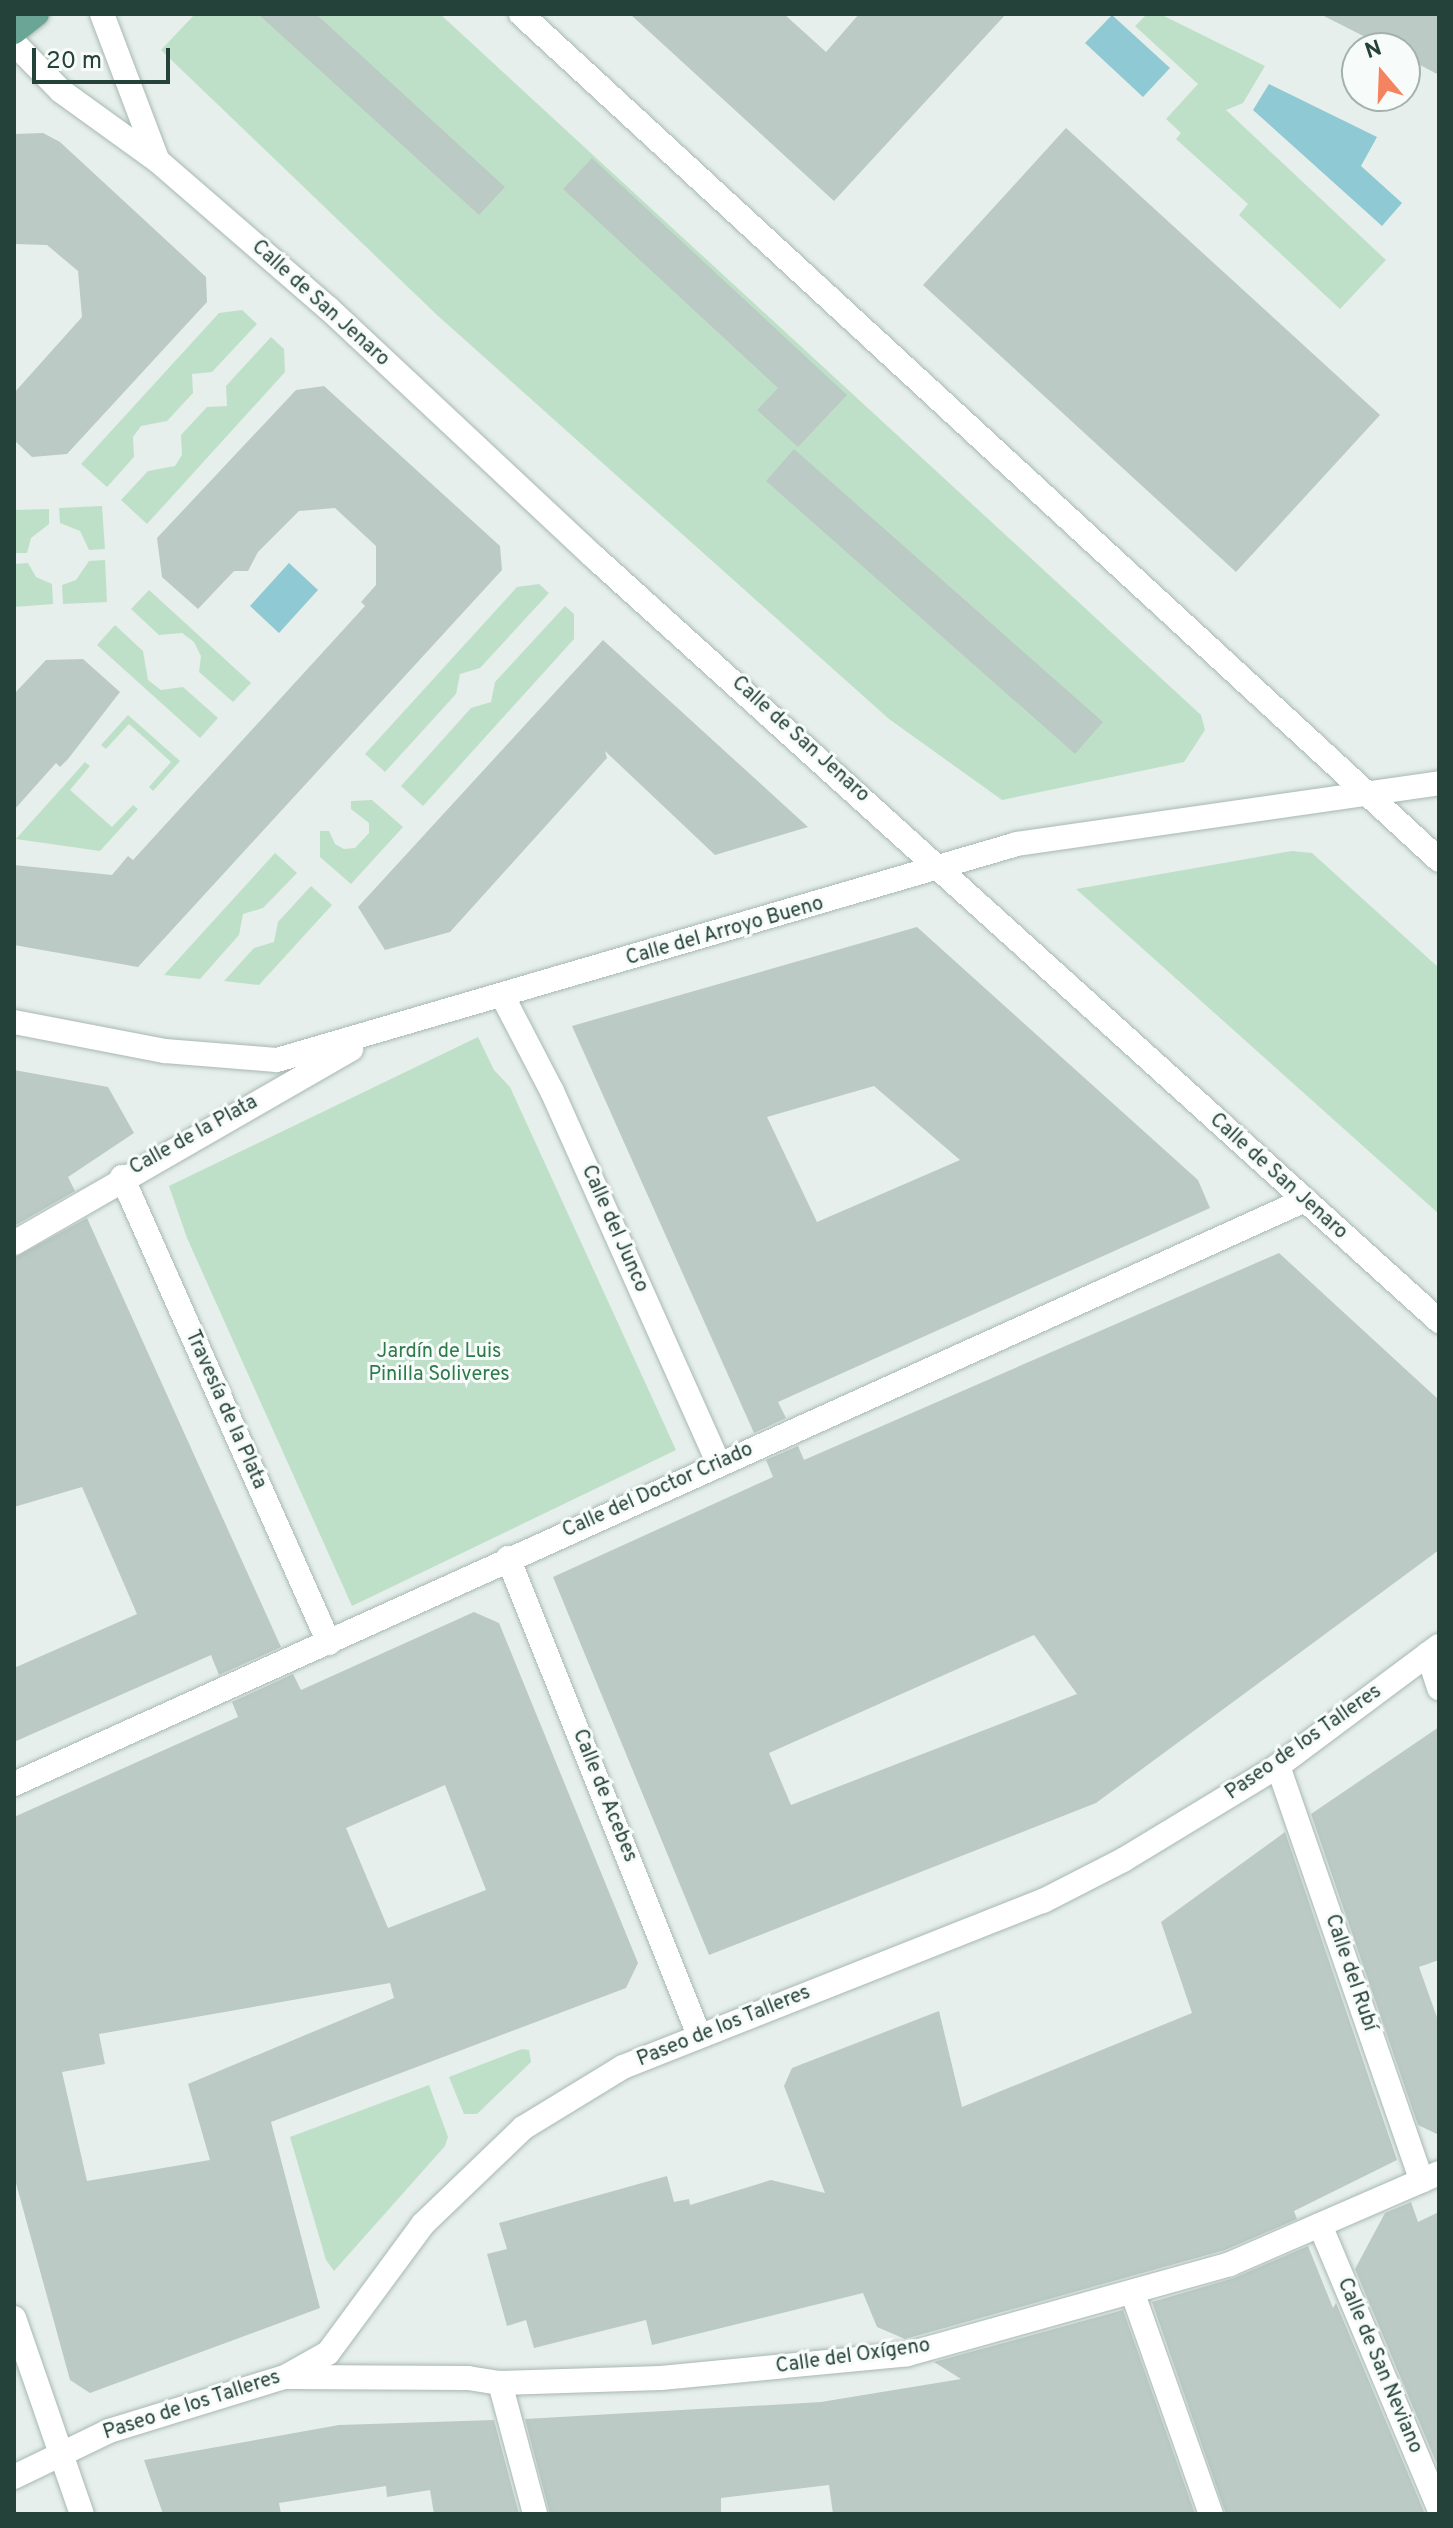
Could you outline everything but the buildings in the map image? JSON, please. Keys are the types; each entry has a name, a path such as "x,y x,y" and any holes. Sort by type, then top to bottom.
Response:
{"main road":[{"path":"14,32 37,14"}],"street":[{"name":"Calle de San Jenaro","path":"102,14 158,161"},
{"path":"521,14 1439,860"},
{"name":"Calle de San Jenaro","path":"14,43 61,91 158,161 328,308 935,866 1439,1321"},
{"name":"Calle del Arroyo Bueno","path":"14,1022 253,1062 377,1034 1017,844 1439,783"},
{"name":"Calle del Junco","path":"503,997 552,1091 719,1464"},
{"name":"Calle de la Plata","path":"14,1243 122,1177 377,1034"},
{"name":"Travesía de la Plata","path":"122,1177 329,1643"},
{"name":"Calle del Doctor Criado","path":"14,1784 1303,1201"},
{"name":"Calle de Acebes","path":"508,1558 699,2035"},
{"path":"1434,1650 1439,1688"},
{"name":"Paseo de los Talleres","path":"14,2477 109,2431 285,2377 328,2353 423,2224 523,2128 623,2067 1043,1901 1123,1860 1278,1766 1434,1650"},
{"name":"Calle del Rubí","path":"1278,1766 1431,2177"},
{"name":"Calle del Oxígeno","path":"285,2377 468,2378 500,2383 661,2378 908,2354 1133,2294 1230,2264 1431,2177"},
{"name":"Calle de San Neviano","path":"1320,2225 1439,2508"},
{"path":"1133,2294 1211,2514"},
{"path":"14,2318 82,2514"},
{"path":"500,2383 535,2514"}],"green space":[{"path":"195,14 440,14 1201,715 1205,730 1184,762 1002,800 889,719 437,315 161,50"},
{"path":"1147,14 1160,14 1265,66 1243,103 1226,110 1386,260 1340,309 1239,215 1248,204 1176,139 1181,133 1166,119 1198,84 1135,26"},
{"path":"242,310 257,324 212,372 192,374 193,393 167,421 141,426 133,437 134,457 107,487 81,464 219,313"},
{"path":"271,337 284,349 285,372 147,524 121,500 148,471 175,466 182,455 181,435 207,407 227,406 226,386"},
{"path":"102,506 105,549 89,550 80,531 60,523 59,508"},
{"path":"49,509 49,524 31,538 27,553 14,553 14,510"},
{"path":"105,560 107,602 63,604 62,585 76,580 89,561"},
{"path":"28,563 36,577 52,584 53,604 14,607 14,564"},
{"path":"539,584 549,593 480,668 460,674 456,694 385,772 365,754 517,587"},
{"path":"149,590 251,683 233,702 199,672 201,656 194,642 182,633 159,635 131,609"},
{"path":"565,606 574,614 574,639 423,806 401,786 471,708 491,702 495,682"},
{"path":"115,625 143,651 148,680 161,690 183,687 218,718 200,738 97,645"},
{"path":"128,715 180,761 153,791 149,787 171,762 129,724 106,749 101,745"},
{"path":"85,762 90,766 70,790 112,827 133,805 138,809 100,851 16,839"},
{"path":"372,800 403,827 351,884 320,857 320,831 329,831 335,844 344,849 355,848 369,833 369,823 351,809 351,801"},
{"path":"1292,851 1312,853 1439,968 1439,1214 1076,889"},
{"path":"275,853 297,873 263,908 243,914 239,935 200,979 164,975"},
{"path":"311,886 332,905 259,985 224,981 254,948 274,942 278,922"},
{"name":"Jardín de Luis Pinilla Soliveres","path":"478,1037 494,1070 510,1087 676,1450 352,1606 187,1238 169,1186"},
{"path":"522,2049 529,2050 531,2062 477,2114 464,2114 449,2077"},
{"path":"429,2085 448,2137 445,2146 334,2271 326,2260 290,2137"}],"water":[{"path":"1112,15 1170,68 1143,97 1085,43"},
{"path":"1269,84 1377,137 1361,166 1402,203 1382,226 1253,110"},
{"path":"289,563 318,590 279,633 250,606"}]}
